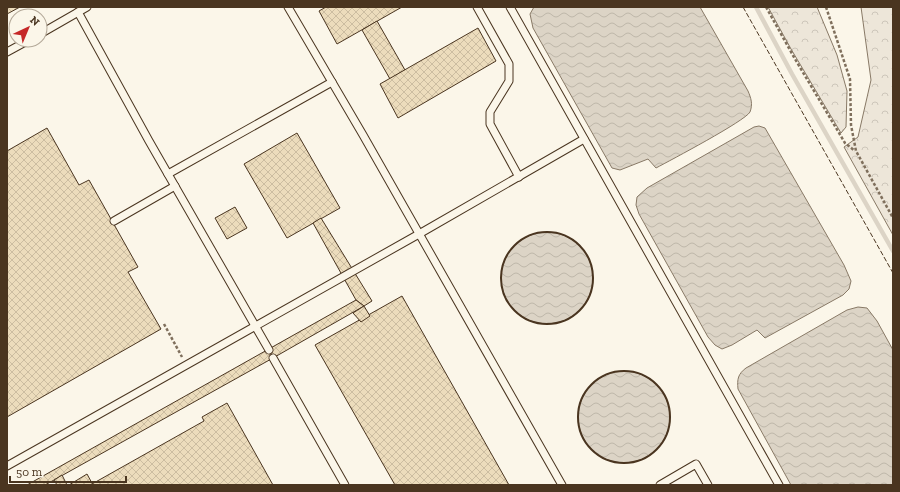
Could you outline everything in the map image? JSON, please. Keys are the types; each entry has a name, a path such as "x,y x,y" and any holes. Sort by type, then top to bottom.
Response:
{"lane":[{"path":"48,29 87,7"},
{"path":"288,7 562,485"},
{"path":"477,7 509,64 509,81 490,112 490,124 518,177"},
{"path":"510,7 779,485"},
{"path":"78,12 168,174 269,350"},
{"path":"168,174 332,82"},
{"path":"7,466 419,234 584,139"},
{"path":"114,221 175,186"},
{"path":"273,358 345,485"},
{"path":"660,485 696,464 708,485"}],"path":[{"path":"766,7 845,143 856,151"},
{"path":"826,7 850,79 851,125 856,151 893,218"},
{"path":"164,324 186,365"}],"green space":[{"path":"768,7 817,7 837,55 847,91 846,127 841,133 791,49"},
{"path":"861,7 893,7 893,235 844,147 858,137 871,80"}],"water":[{"path":"534,7 700,7 748,91 751,101 750,112 722,132 656,168 648,159 620,170 612,168 533,28 530,14"},
{"path":"759,126 765,128 844,265 851,281 849,289 843,295 765,338 757,330 732,345 722,349 715,345 708,337 639,214 636,205 637,197 647,188 754,127"},
{"path":"547,232 565,235 580,245 590,260 593,278 590,296 580,311 565,321 547,324 529,321 514,311 504,296 501,278 504,260 514,245 529,235"},
{"path":"858,307 867,308 877,321 893,350 893,485 791,485 738,389 739,377 741,372 746,368 847,310"},
{"path":"615,371 633,371 650,378 663,391 670,408 670,426 663,443 650,456 633,463 615,463 598,456 585,443 578,426 578,408 585,391 598,378"}],"building":[{"path":"7,7 20,7 8,8 7,14"},
{"path":"326,7 402,7 337,44 319,11"},
{"path":"377,21 405,70 390,79 362,30"},
{"path":"478,28 496,61 398,118 380,84"},
{"path":"47,128 79,185 89,180 138,267 128,272 161,329 7,417 7,151"},
{"path":"297,133 340,208 287,238 244,164"},
{"path":"235,207 247,228 227,239 215,218"},
{"path":"321,218 372,301 364,306 356,300 313,223"},
{"path":"402,296 509,485 395,485 315,345"},
{"path":"356,300 364,306 45,485 27,485"},
{"path":"364,306 370,316 361,322 353,313"},
{"path":"227,403 273,485 92,484 204,421 202,417"},
{"path":"87,474 93,485 69,485"},
{"path":"62,475 67,485 57,485 54,480"}],"waterway":[{"path":"756,7 792,74 893,251"}],"fence":[{"path":"743,7 893,273"}],"wall":[{"path":"547,232 565,235 580,245 590,260 593,278 590,296 580,311 565,321 547,324 529,321 514,311 504,296 501,278 504,260 514,245 529,235 547,232"},
{"path":"615,371 633,371 650,378 663,391 670,408 670,417 670,426 663,443 650,456 633,463 615,463 598,456 585,443 578,426 578,408 585,391 598,378 615,371"}]}
